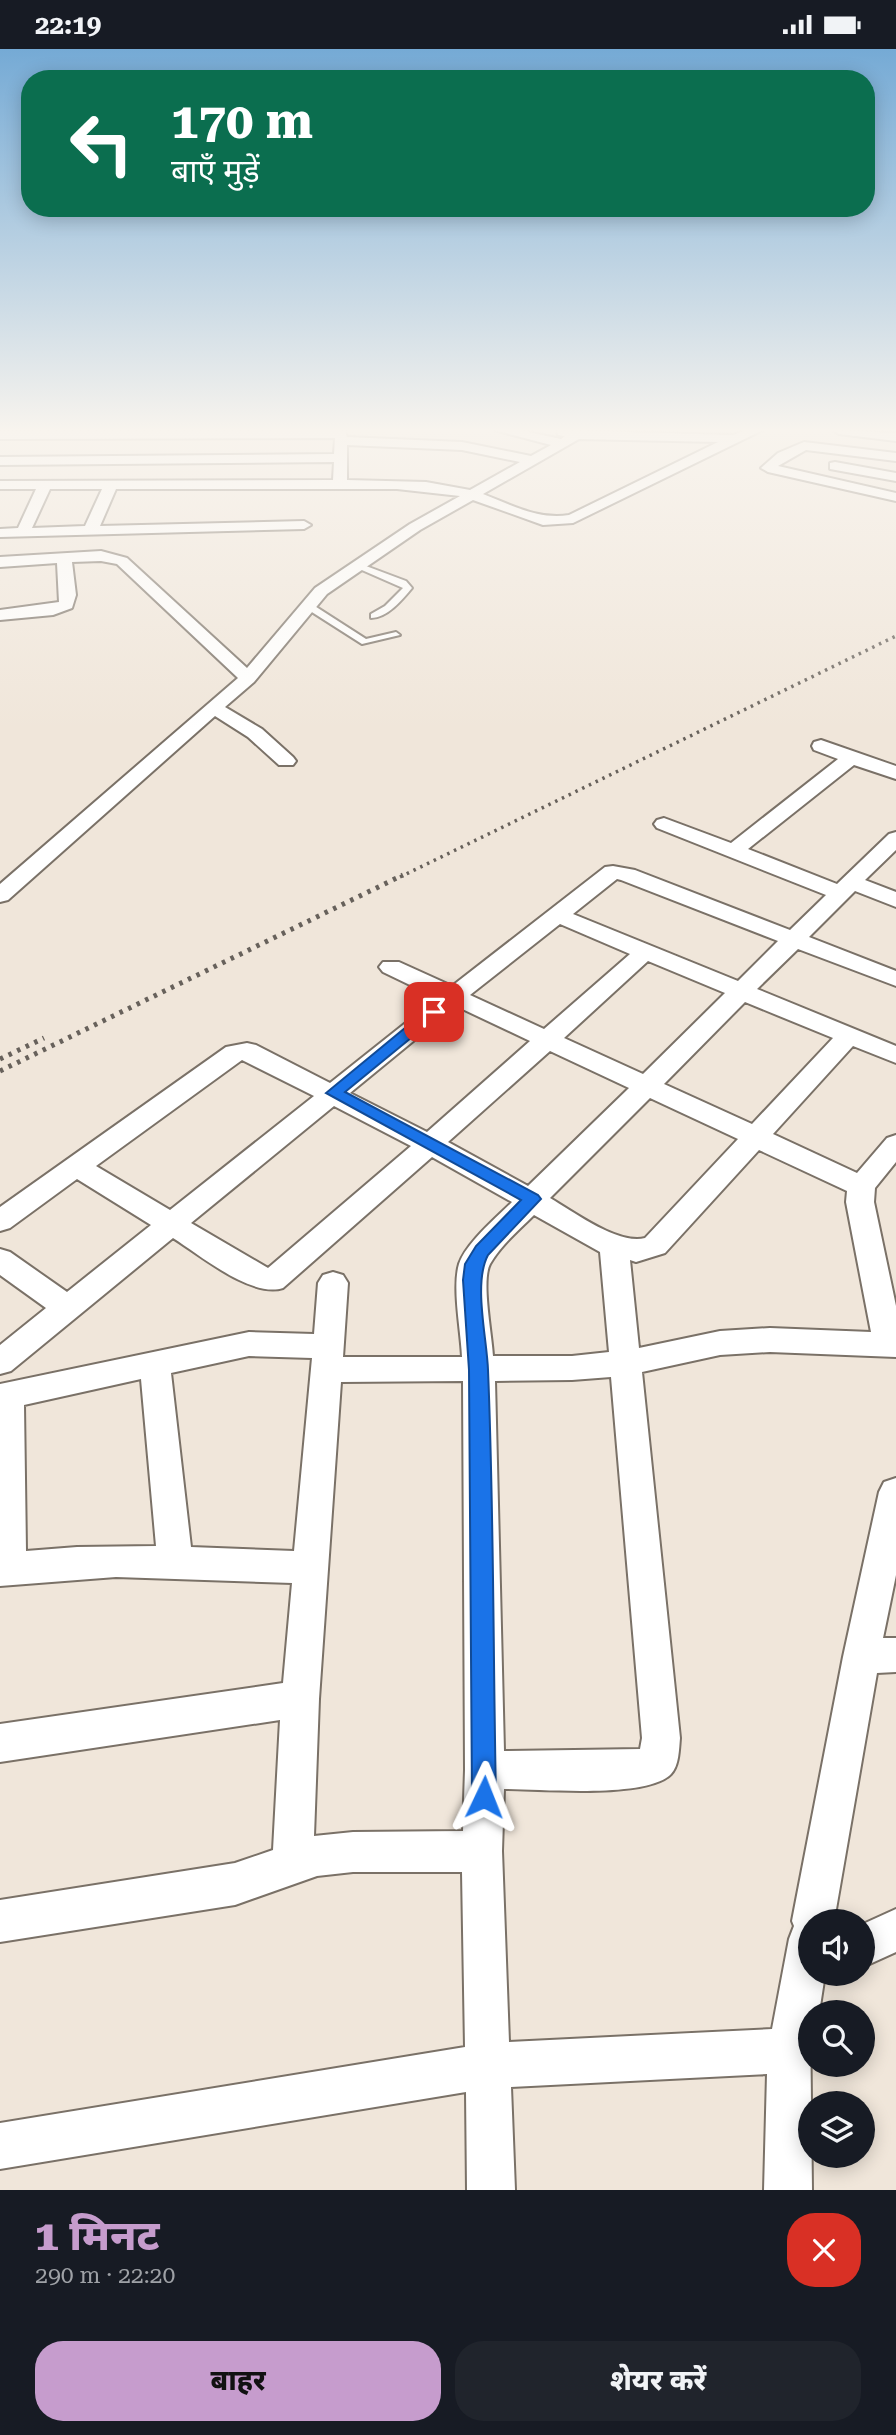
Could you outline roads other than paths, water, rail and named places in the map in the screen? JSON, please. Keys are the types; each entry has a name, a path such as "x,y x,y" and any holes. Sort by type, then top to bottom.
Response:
{"street":[{"path":"0,533 91,530"},
{"path":"0,895 248,678 307,605 358,565 392,530"},
{"path":"13,577 101,556 122,561 248,678"},
{"path":"0,562 65,566"},
{"path":"0,615 53,610 66,605 65,566"},
{"path":"214,708 255,733 286,761"},
{"path":"821,746 887,770 896,755"},
{"path":"733,851 852,757"},
{"path":"664,824 733,851 844,887 896,900"},
{"path":"491,2190 482,1851 485,1770 479,1370 472,1280 474,1264 494,1237 896,838"},
{"path":"0,1362 454,996 613,872 627,875 896,979"},
{"path":"556,915 896,1055"},
{"path":"78,1167 258,1277 273,1280 645,952"},
{"path":"391,967 549,1038 861,1186"},
{"path":"0,1221 241,1051 253,1052 334,1093 532,1199 614,1247 636,1251 655,1247 849,1036"},
{"path":"310,1568 175,1561 88,1560 5,1569 4,1396 250,1344 329,1358 479,1370 572,1368 624,1363 720,1343 770,1340 893,1345 860,1202 861,1186 896,1145"},
{"path":"485,1770 644,1769 658,1760 661,1738 614,1247"},
{"path":"0,1260 68,1308"},
{"path":"293,1864 300,1699 333,1283"},
{"path":"155,1365 175,1561"},
{"path":"816,1909 878,1656 896,1492"},
{"path":"0,1743 300,1699"},
{"path":"0,1921 235,1884 317,1856 353,1851 482,1851"},
{"path":"875,1940 896,1930"},
{"path":"788,2190 790,2050 803,1986"},
{"path":"0,2146 488,2066 790,2050"}],"lane":[{"path":"358,565 403,583 408,588 388,608 374,617"},
{"path":"307,605 365,642 396,635"}],"railway":[{"path":"400,877 896,636"},
{"path":"0,1071 403,875"},
{"path":"0,1059 44,1038"}]}
